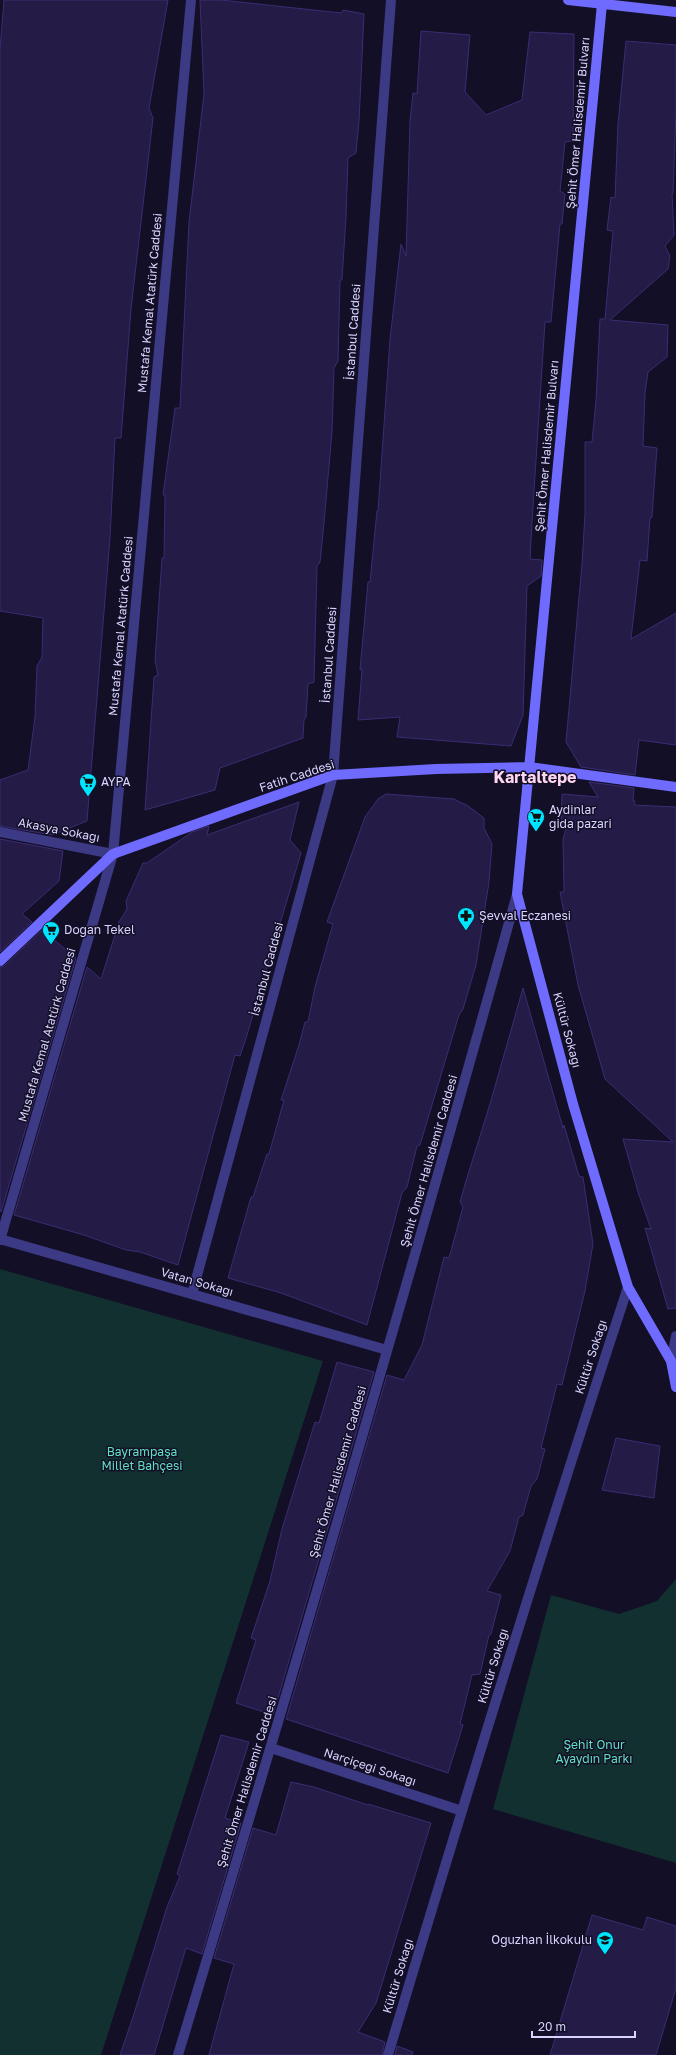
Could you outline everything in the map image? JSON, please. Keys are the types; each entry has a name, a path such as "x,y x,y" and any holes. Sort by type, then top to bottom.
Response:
{"street":[{"name":"Mustafa Kemal Atatürk Caddesi","path":"0,1240 113,854 191,0"},
{"name":"İstanbul Caddesi","path":"192,1294 333,775 391,0"},
{"path":"568,0 603,2 676,12"},
{"name":"Şehit Ömer Halisdemir Bulvarı","path":"517,894 603,2"},
{"name":"Fatih Caddesi","path":"0,961 113,854 333,775 436,769 529,767 676,787"},
{"name":"Akasya Sokağı","path":"0,832 113,854"},
{"name":"Kültür Sokağı","path":"517,894 573,1104 628,1287 671,1361 676,1388"},
{"name":"Şehit Ömer Halisdemir Caddesi","path":"178,2055 271,1748 387,1350 517,894"},
{"name":"Vatan Sokağı","path":"0,1240 387,1350"},
{"name":"Kültür Sokağı","path":"388,2055 462,1811 579,1436 628,1287"},
{"path":"671,1361 676,1336"},
{"name":"Narçiçeği Sokağı","path":"271,1748 462,1811"}],"green space":[{"name":"Bayrampaşa Millet Bahçesi","path":"0,1269 323,1361 101,2055 0,2055"},
{"name":"Şehit Onur Ayaydın Parkı","path":"676,1579 676,1863 493,1809 551,1595 619,1614 657,1601"}],"building":[{"path":"4,0 168,0 149,108 153,118 131,309 121,438 115,438 110,538 87,821 52,835 0,826 0,780 28,770 35,717 37,666 42,657 43,618 0,611 0,49"},
{"path":"200,0 221,0 341,13 343,10 364,14 359,121 356,153 348,158 342,280 340,280 338,361 334,368 332,432 320,562 317,566 314,682 308,684 303,738 220,768 215,790 145,810 154,677 158,675 155,660 162,558 164,558 165,495 163,495 175,408 180,408 189,222 204,94"},
{"path":"421,31 470,35 465,92 486,115 522,100 530,32 574,34 573,141 565,142 560,191 565,194 562,224 560,224 551,322 545,322 532,522 530,559 542,560 541,576 527,586 523,715 511,746 397,737 400,717 358,720 362,669 360,670 368,582 370,582 378,511 390,339 401,244 406,256 410,121 413,93 417,94"},
{"path":"626,41 676,45 676,111 672,194 674,235 665,246 670,256 668,269 610,320 668,325 667,357 648,372 645,393 643,446 657,448 647,561 640,560 631,639 676,613 676,745 639,740 635,775 581,767 566,742 582,564 585,514 585,442 592,442 596,401 600,319 605,319 613,231 607,230 611,197 615,198 618,124"},
{"path":"589,782 634,788 634,805 676,807 676,1308 668,1309 645,1228 651,1229 639,1195 623,1139 673,1142 605,1079 578,985 560,892 564,892 563,839 566,829 561,828 562,794 598,797"},
{"path":"386,794 454,799 468,806 484,818 484,828 492,844 489,882 476,965 463,1009 459,1015 420,1145 417,1146 407,1187 402,1193 367,1325 281,1293 228,1278 251,1197 253,1197 267,1154 269,1154 284,1100 281,1100 305,1022 308,1022 315,987 333,924 327,922 365,817 378,799"},
{"path":"299,802 290,840 301,853 247,1035 240,1056 235,1055 178,1265 140,1252 126,1250 84,1235 14,1215 87,967 101,979 119,922 127,909 126,901 143,863 147,863 192,832 209,826 207,835"},
{"path":"0,839 63,851 59,881 22,914 32,922 0,952"},
{"path":"42,930 76,958 1,1212 0,967 4,966"},
{"path":"523,988 563,1128 564,1125 579,1176 583,1177 593,1244 585,1291 562,1385 557,1384 541,1448 545,1449 537,1479 531,1486 523,1515 519,1517 510,1551 487,1591 501,1595 491,1634 489,1635 480,1674 472,1675 460,1724 463,1725 448,1773 286,1719 387,1375 404,1380 422,1345 444,1257 449,1258 463,1207 460,1202"},
{"path":"337,1362 374,1372 273,1715 236,1703 256,1640 251,1638 270,1581 282,1529 315,1422 319,1423"},
{"path":"616,1438 660,1446 654,1498 602,1490"},
{"path":"221,1735 249,1742 225,1818 241,1823 202,1954 186,1948 154,2055 120,2055 167,1907 180,1876 177,1874"},
{"path":"291,1782 314,1787 368,1805 431,1823 376,2003 358,2032 385,2042 382,2055 209,2055 234,1964 214,1958 253,1828 276,1835"},
{"path":"592,1915 643,1930 647,1917 676,1926 676,1988 656,2055 550,2055"},
{"path":"397,2046 413,2052 412,2055 395,2055"}],"place":[{"name":"AYPA","path":"88,797"},
{"name":"Aydinlar gida pazari","path":"536,832"},
{"name":"Şevval Eczanesi","path":"466,931"},
{"name":"Doğan Tekel","path":"51,945"},
{"name":"Oğuzhan İlkokulu","path":"605,1955"}],"district":[{"name":"Kartaltepe","path":"535,777"}]}
